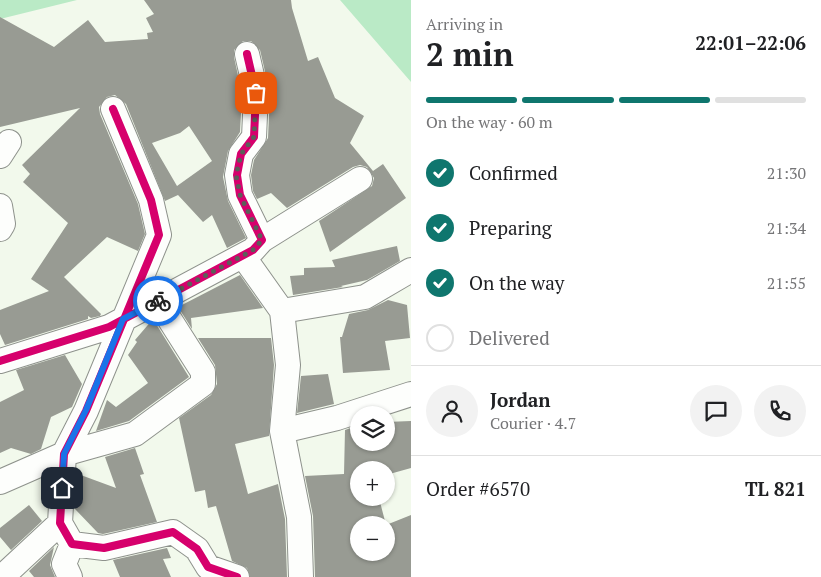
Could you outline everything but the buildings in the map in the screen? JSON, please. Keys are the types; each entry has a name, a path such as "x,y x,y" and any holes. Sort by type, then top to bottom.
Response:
{"street":[{"path":"247,54 256,93 254,137 241,154 236,175 240,195 262,240"},
{"path":"72,544 60,523 64,454 86,410 159,235 151,200 113,109"},
{"path":"0,361 109,327 253,250 262,240 360,178"},
{"path":"0,206 3,224 0,229"},
{"path":"242,256 282,311 288,365 282,430 299,517 301,577"},
{"path":"282,311 365,297 411,270"},
{"path":"0,482 64,454 135,434 202,384 203,372 158,301"},
{"path":"282,430 337,418 411,394"},
{"path":"2,577 60,523"},
{"path":"72,544 104,548 173,532 197,549 208,567 237,577"},
{"path":"70,577 64,564 72,544"}],"green space":[{"path":"0,0 77,0 0,19"},
{"path":"340,0 411,0 411,82"}],"cycle path":[{"path":"0,361 109,327 253,250 262,240 240,195 237,175 241,154 254,137 256,93 247,54"},
{"path":"113,109 151,200 159,235 86,411 64,454 60,523 72,544 104,548 173,532 197,549 208,567 237,577"}],"way so far":[{"path":"158,301 253,250 262,240 240,195 236,175 241,154 254,137 256,93"}],"route":[{"path":"62,488 64,454 86,410 123,319 158,301"}]}
